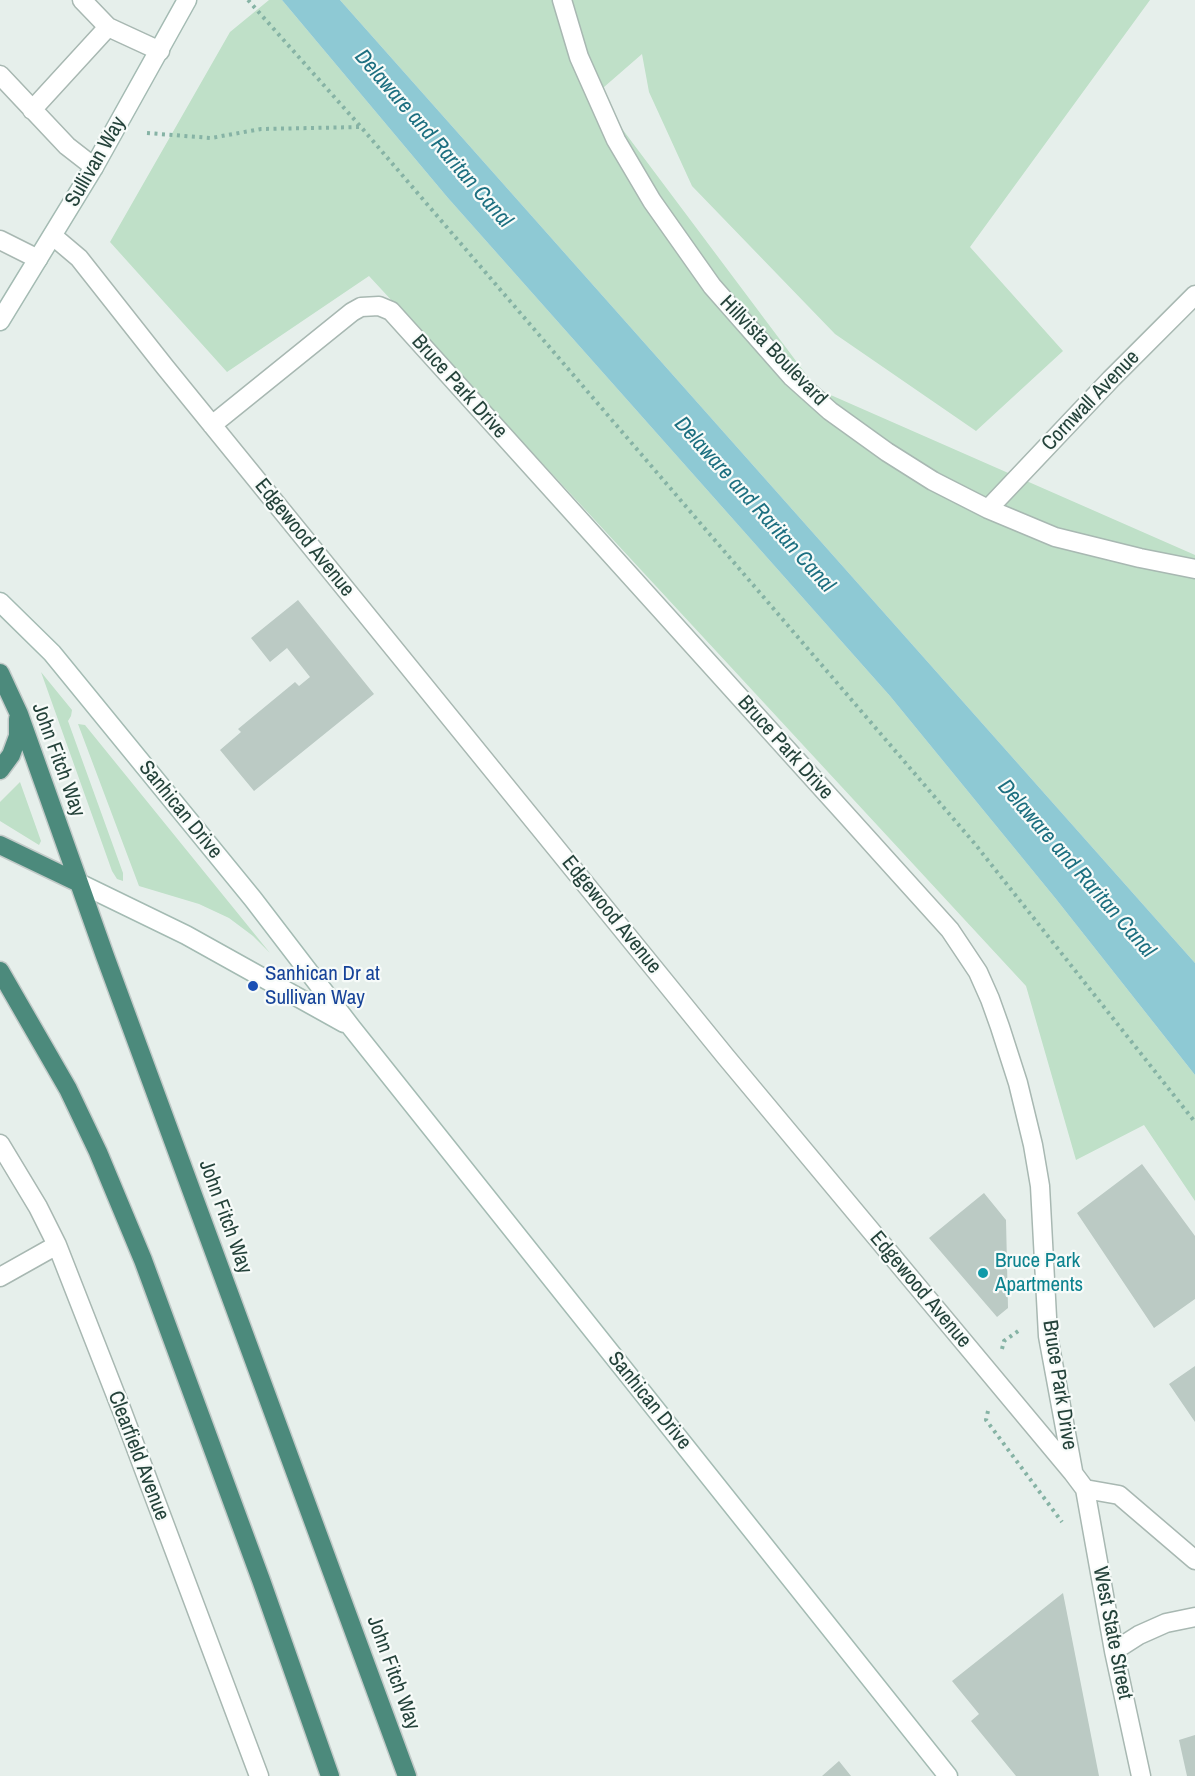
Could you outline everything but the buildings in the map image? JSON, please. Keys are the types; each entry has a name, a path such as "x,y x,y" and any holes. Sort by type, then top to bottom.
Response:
{"highway":[{"name":"John Fitch Way","path":"0,673 19,714 105,956 408,1776"},
{"path":"0,770 11,755 18,736 19,714"},
{"path":"0,845 79,883"},
{"path":"0,971 68,1089 98,1152 143,1260 261,1580 330,1776"}],"street":[{"path":"82,0 108,27 160,51"},
{"name":"Sullivan Way","path":"0,321 94,167 188,0"},
{"name":"Hillvista Boulevard","path":"562,0 579,57 616,140 652,201 712,286 792,377 830,411 887,452 923,476 988,509 1055,537 1195,569"},
{"path":"32,110 108,27"},
{"path":"0,75 67,146 94,167"},
{"name":"Edgewood Avenue","path":"53,236 79,258 726,1057 1085,1489"},
{"path":"0,240 38,259"},
{"name":"Cornwall Avenue","path":"988,509 1111,379 1195,295"},
{"name":"Bruce Park Drive","path":"212,425 352,312 361,307 379,306 391,311 950,930 978,972 993,1008 1018,1083 1033,1145 1040,1186 1048,1336 1073,1473"},
{"name":"Sanhican Drive","path":"0,602 52,653 253,899 351,1027 948,1776"},
{"name":"Sanhican Drive","path":"79,883 196,941 351,1027"},
{"name":"Clearfield Avenue","path":"0,1144 38,1207 57,1245 259,1776"},
{"path":"0,1277 57,1245"},
{"path":"1085,1489 1119,1495 1195,1560"},
{"name":"West State Street","path":"1085,1489 1114,1651 1141,1776"},
{"path":"1114,1651 1139,1635 1166,1623 1195,1617"}],"path":[{"path":"248,0 361,127 975,844 1195,1122"},
{"path":"147,134 211,138 261,129 361,127"}],"green space":[{"path":"269,0 282,0 448,198 890,696 1056,899 1195,1075 1195,1201 1144,1125 1076,1160 1026,986 369,276 227,372 110,242 230,32"},
{"path":"340,0 1150,0 970,247 1063,351 976,431 835,334 692,186 649,92 642,54 596,94 817,389 1195,555 1195,963"},
{"path":"41,672 72,710 68,721 123,873 123,881 117,879 112,871"},
{"path":"78,724 85,725 270,953 253,936 229,918 199,904 139,886"},
{"path":"20,782 41,841 39,845 0,821 0,802"}],"water":[{"name":"Delaware and Raritan Canal","path":"282,0 340,0 1195,963 1195,1075 1056,899 890,696 448,198"}],"place":[{"name":"Sanhican Dr at Sullivan Way","path":"253,986"},
{"name":"Bruce Park Apartments","path":"983,1273"}]}
